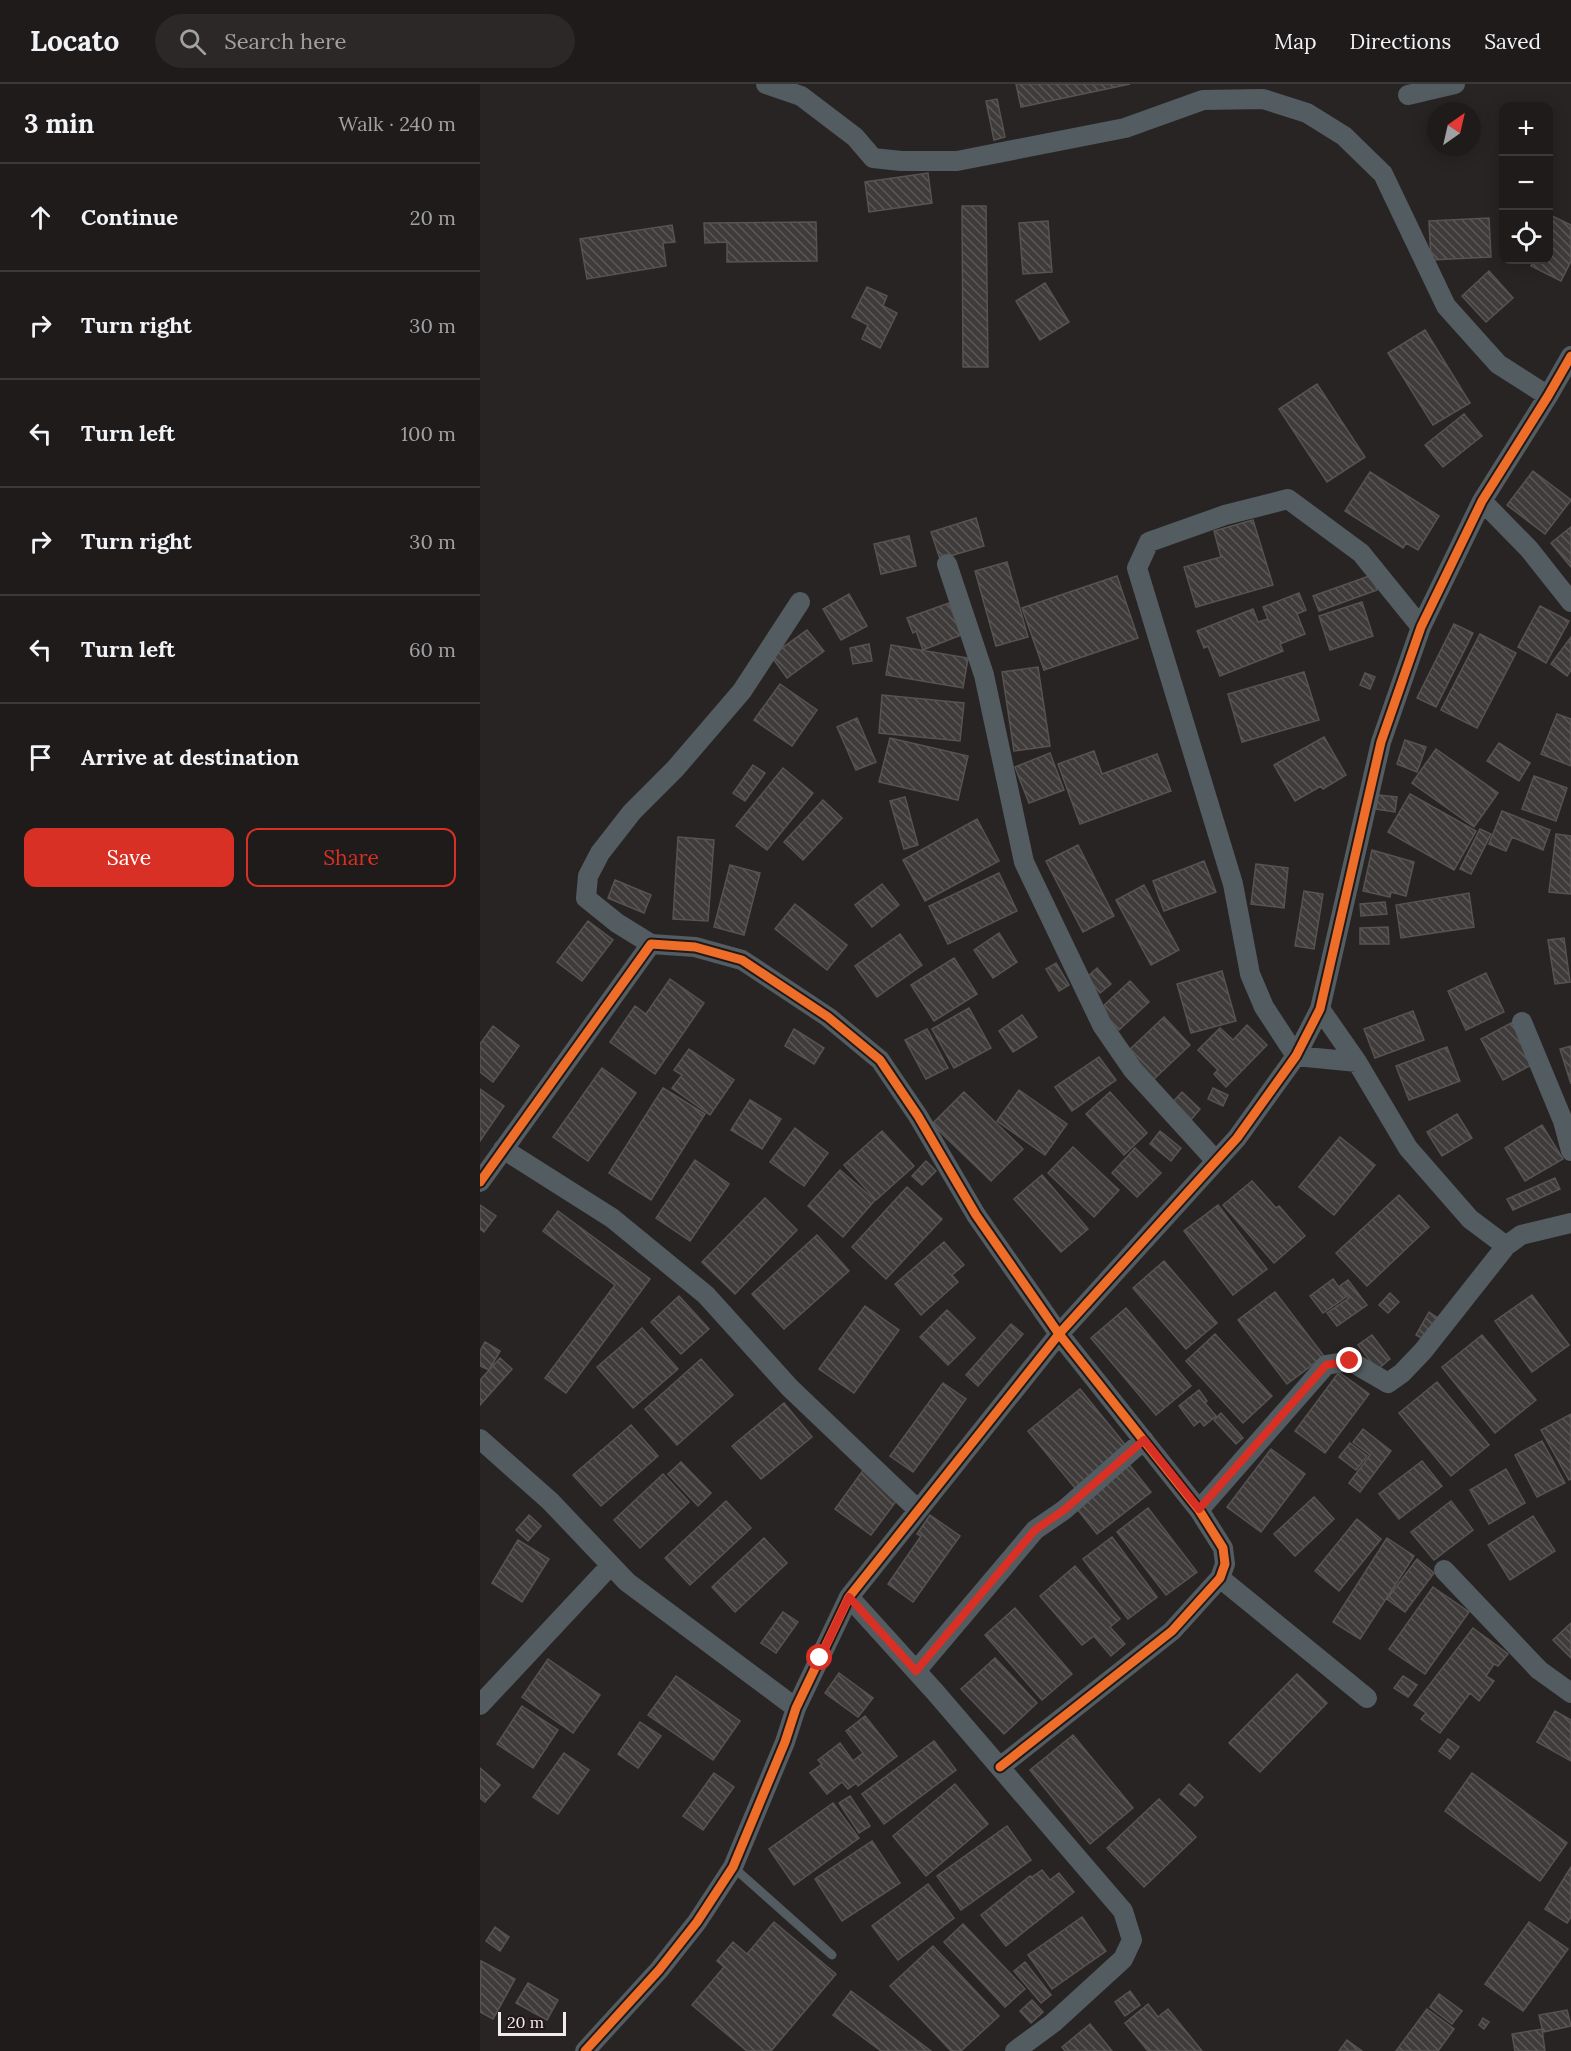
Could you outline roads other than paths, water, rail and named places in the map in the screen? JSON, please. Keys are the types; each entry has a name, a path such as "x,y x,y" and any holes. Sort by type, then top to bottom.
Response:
{"street":[{"path":"1408,95 1455,84"},
{"path":"772,85 801,96 855,137 873,158 901,161 957,161 1032,147 1125,128 1203,100 1263,99 1307,113 1344,136 1383,174 1446,306 1498,364 1548,396"},
{"path":"585,2051 672,1954 697,1922 733,1867 785,1742 796,1708 849,1597 1059,1334 1237,1138 1296,1056 1320,1009 1381,742 1421,627 1482,501 1571,356"},
{"path":"1296,1056 1264,1007 1250,974 1233,884 1137,568 1149,542 1225,515 1288,499 1361,553 1421,627"},
{"path":"1482,501 1529,549 1571,602"},
{"path":"947,564 984,675 1024,862 1102,1024 1133,1070 1216,1161"},
{"path":"800,602 742,691 675,768 632,812 600,853 588,876 586,898 617,923 651,944 695,947 742,960 828,1017 880,1060 918,1116 976,1215 1059,1334 1199,1509 1223,1548 1225,1564 1220,1578 1172,1631 1000,1767"},
{"path":"480,1182 651,944"},
{"path":"1320,1009 1357,1062 1408,1148 1470,1219 1506,1246"},
{"path":"1522,1022 1563,1121 1571,1151"},
{"path":"1296,1056 1357,1062"},
{"path":"503,1149 612,1218 706,1295 790,1388 918,1510"},
{"path":"1199,1509 1326,1365 1350,1361 1388,1383 1402,1373 1422,1351 1506,1246 1521,1235 1571,1223"},
{"path":"480,1439 550,1500 627,1582 796,1708"},
{"path":"916,1671 1035,1530 1064,1510 1144,1440"},
{"path":"480,1705 610,1565"},
{"path":"1444,1570 1539,1670 1571,1692"},
{"path":"1220,1578 1367,1698"},
{"path":"849,1597 1000,1767 1123,1911 1132,1940 1123,1959 1053,2023 1015,2051"}],"lane":[{"path":"733,1867 832,1955"}]}
